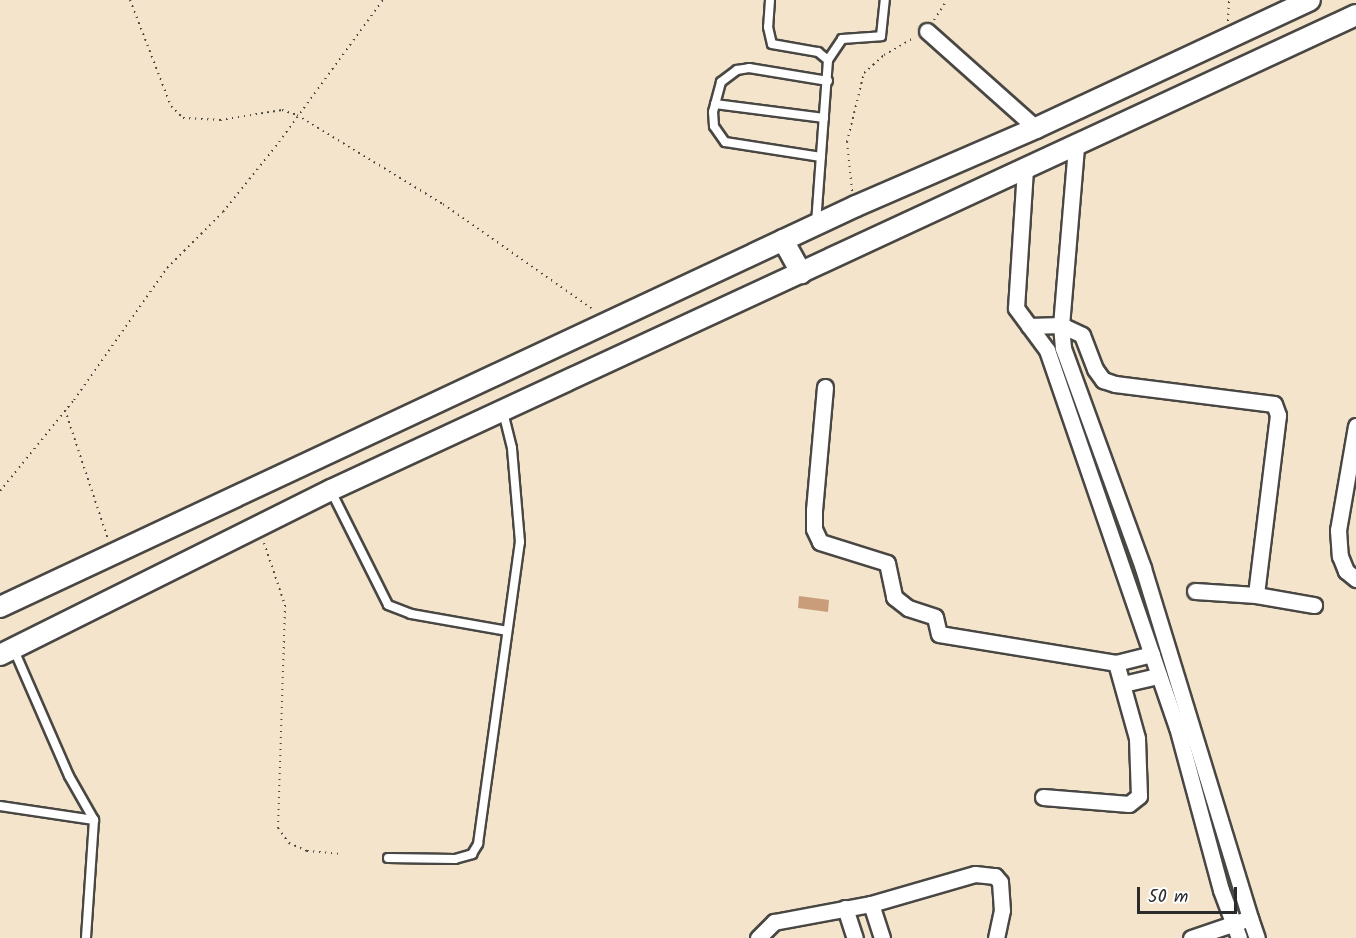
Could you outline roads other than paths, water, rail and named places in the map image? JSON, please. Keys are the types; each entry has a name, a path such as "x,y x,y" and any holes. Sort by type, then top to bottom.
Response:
{"street":[{"path":"0,607 856,206 1036,128 1310,0"},
{"path":"6,651 331,490 1076,147 1356,15"},
{"path":"927,31 1036,128"},
{"path":"1076,147 1060,326 1063,348 1143,568 1257,938"},
{"path":"1025,169 1015,298 1019,316 1047,350 1167,699 1236,931"},
{"path":"783,240 801,273"},
{"path":"1029,326 1060,326 1082,335 1095,369 1103,380 1114,384 1274,404 1278,415 1256,595"},
{"path":"825,387 814,510 814,529 820,542 887,563 894,597 908,608 935,617 939,634 1116,663 1152,654"},
{"path":"1356,426 1338,530 1340,556 1347,572 1356,579"},
{"path":"1195,591 1256,595 1314,605"},
{"path":"1043,797 1130,804 1136,802 1139,796 1137,738 1116,663"},
{"path":"1123,684 1159,675"},
{"path":"1167,699 1182,694"},
{"path":"758,938 774,922 871,904 975,874 995,876 1000,882 1002,910 996,938"},
{"path":"871,904 882,938"},
{"path":"845,909 855,938"},
{"path":"1191,938 1236,931 1250,918"}],"lane":[{"path":"770,0 768,27 772,44 818,52 828,60"},
{"path":"816,225 828,60 842,39 881,36 885,0"},
{"path":"821,157 725,142 714,126 714,104 721,82 737,70 749,68 828,81"},
{"path":"714,104 824,118"},
{"path":"388,858 455,859 472,854 478,844 520,542 512,448 503,410"},
{"path":"331,490 388,605 411,614 507,631"},
{"path":"6,651 69,776 94,820 86,938"},
{"path":"0,806 94,820"}]}
